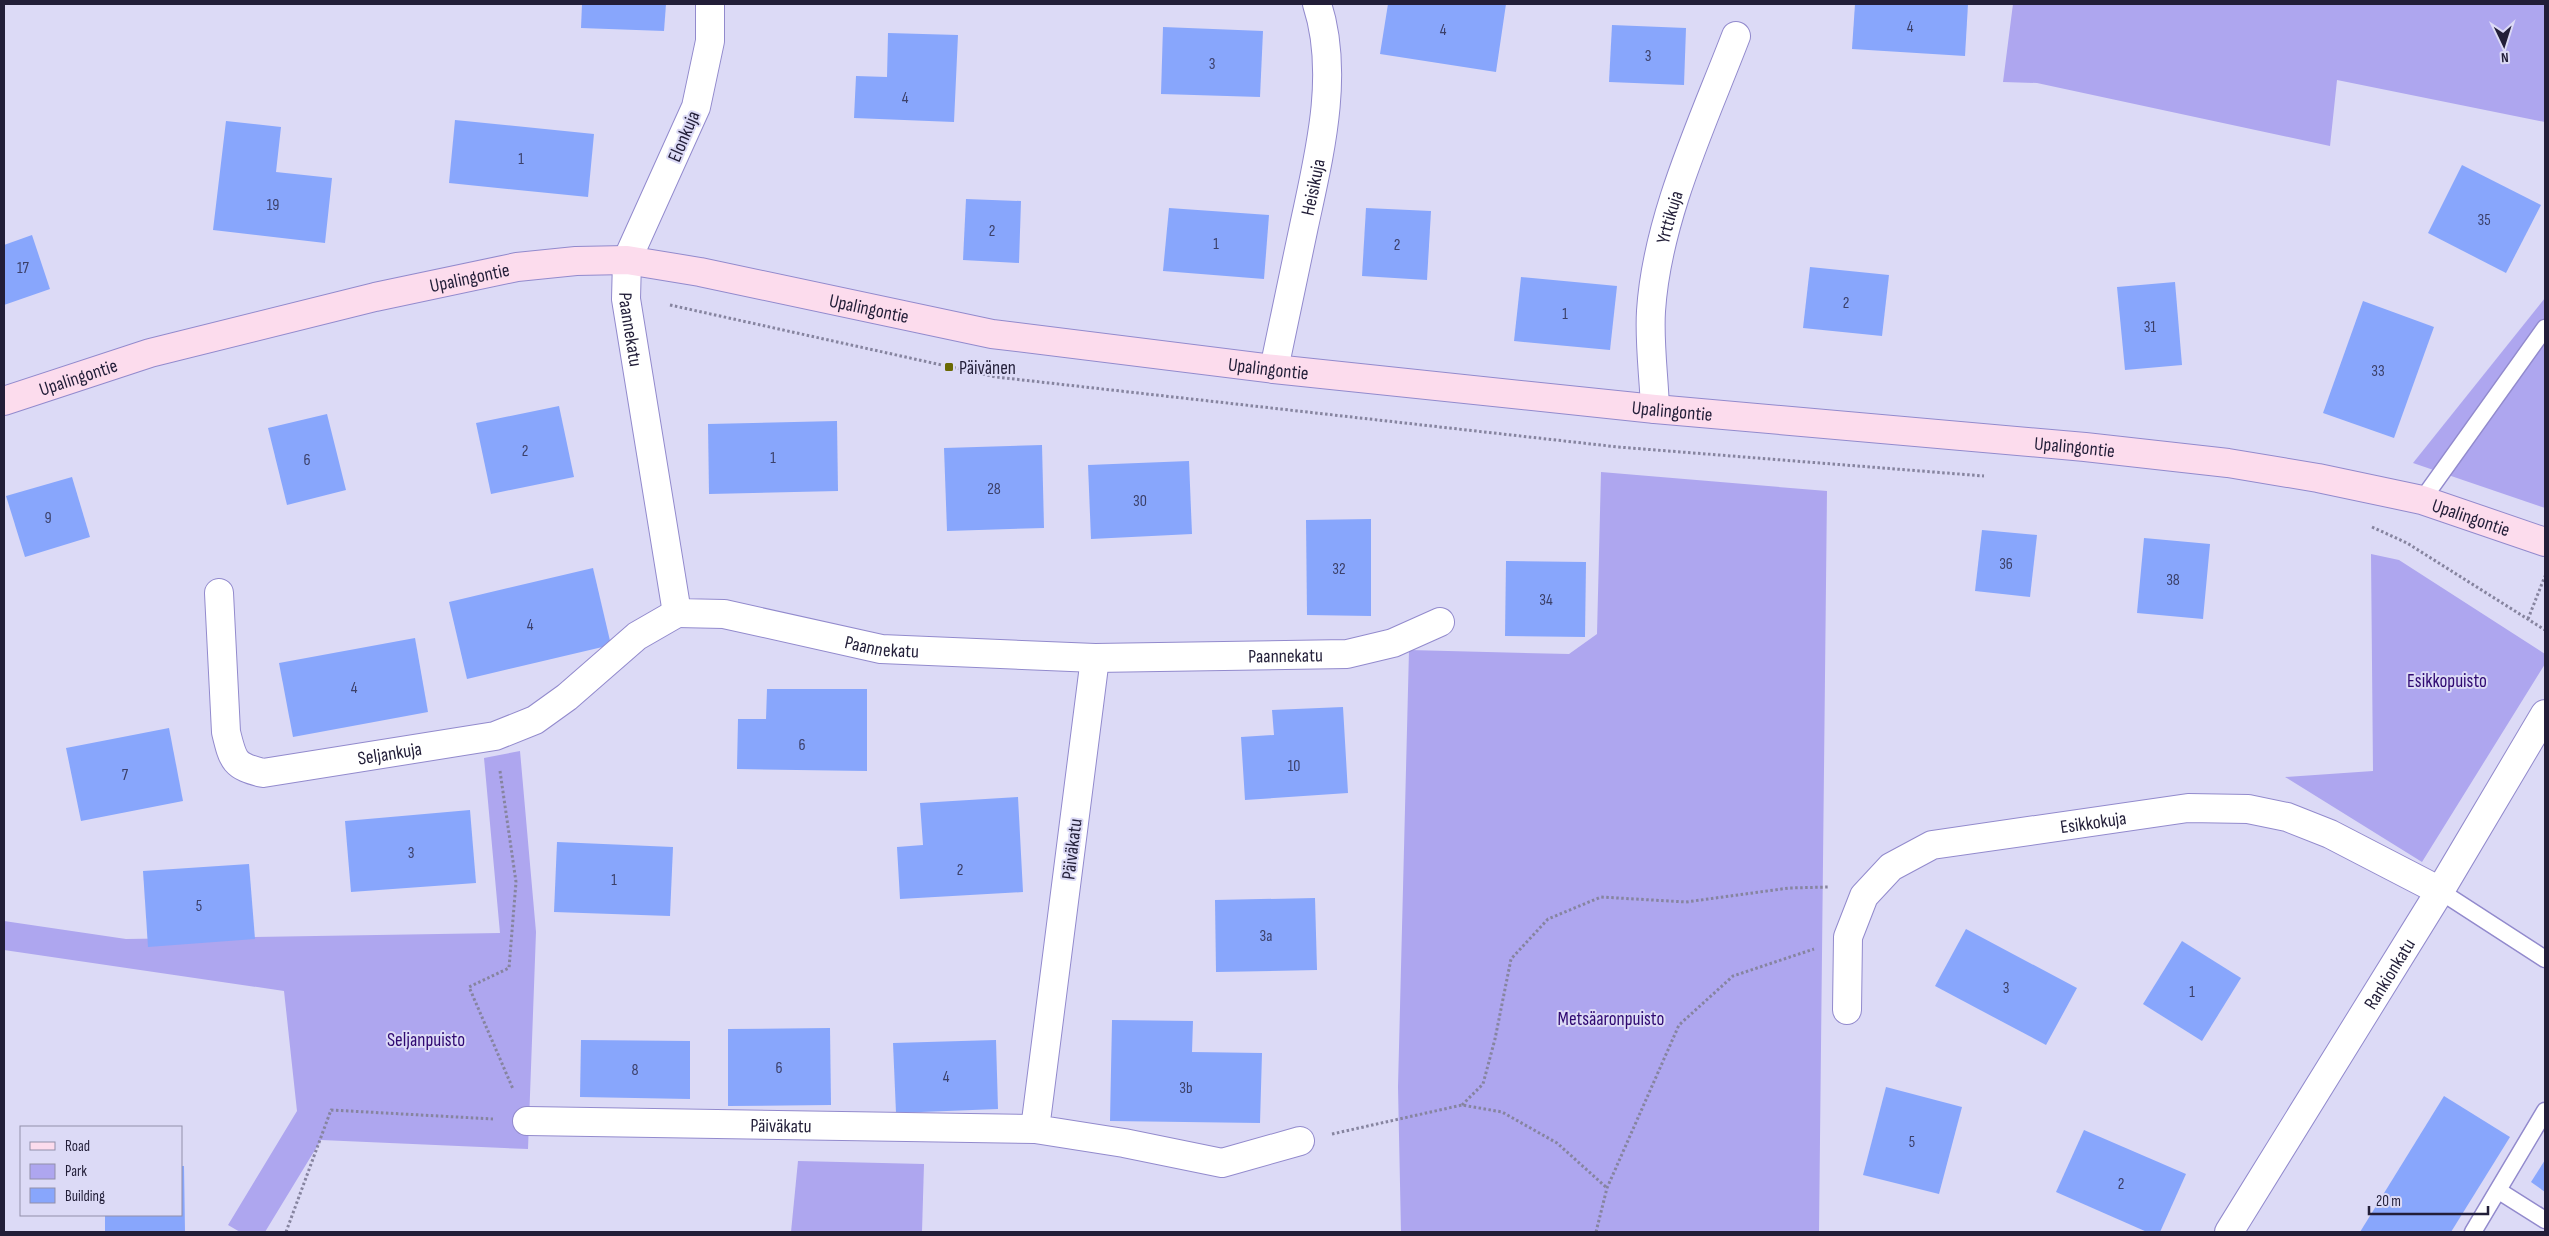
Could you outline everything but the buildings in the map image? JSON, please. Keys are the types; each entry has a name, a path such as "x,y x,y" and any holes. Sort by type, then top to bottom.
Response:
{"street":[{"name":"Elonkuja","path":"627,260 696,107 710,41 710,4"},
{"name":"Heisikuja","path":"1274,369 1320,152 1326,85 1324,24 1317,4"},
{"name":"Yrttikuja","path":"1655,409 1651,311 1660,251 1679,187 1736,36"},
{"name":"Paannekatu","path":"627,260 626,299 677,613 724,614 881,649 1095,658 1347,654 1393,643 1440,622"},
{"name":"Upalingontie","path":"4,401 150,353 375,296 517,267 576,261 627,260 700,272 992,334 1274,369 1655,409 2085,447 2228,463 2318,478 2422,500 2545,542"},
{"name":"Seljankuja","path":"219,593 226,732 231,753 243,768 263,773 495,736 535,720 567,697 637,636 677,613"},
{"name":"Päiväkatu","path":"1035,1129 1095,658"},
{"name":"Rankionkatu","path":"2229,1232 2440,891 2545,714"},
{"name":"Esikkokuja","path":"1847,1010 1848,937 1864,896 1891,867 1932,845 2188,808 2239,808 2287,816 2330,834 2440,891"},
{"name":"Päiväkatu","path":"527,1121 1035,1129 1124,1143 1222,1163 1300,1140"}],"lane":[{"path":"2422,500 2545,328"},
{"path":"2440,891 2545,959"},
{"path":"2472,1232 2545,1111"},
{"path":"2499,1190 2545,1220"}],"path":[{"path":"626,299 658,302 996,377 1618,447 1993,476"},
{"path":"2363,523 2407,543 2545,630"},
{"path":"2528,619 2545,575"},
{"path":"286,1232 331,1110 527,1121 469,987 509,968 516,882 495,736"},
{"path":"1462,1105 1483,1084 1495,1039 1511,959 1548,919 1601,897 1686,902 1789,888 1874,885"},
{"path":"1596,1232 1607,1188 1679,1026 1733,976 1848,937"},
{"path":"1300,1140 1462,1105 1502,1112 1557,1142 1607,1188"}],"green space":[{"path":"2013,4 2545,4 2545,122 2337,80 2330,146 2037,83 2003,82"},
{"path":"2545,298 2545,508 2413,463"},
{"name":"Metsäaronpuisto","path":"1601,472 1827,491 1819,1232 1401,1232 1398,1087 1409,650 1569,654 1597,634"},
{"name":"Esikkopuisto","path":"2371,554 2399,560 2545,654 2545,664 2422,862 2285,777 2373,771"},
{"name":"Seljanpuisto","path":"520,751 536,932 528,1149 321,1140 265,1232 240,1232 228,1225 297,1111 284,991 4,950 4,921 126,939 500,933 484,758"},
{"path":"798,1161 924,1164 922,1232 791,1232"}],"place":[{"name":"Päivänen","path":"949,367"}]}
